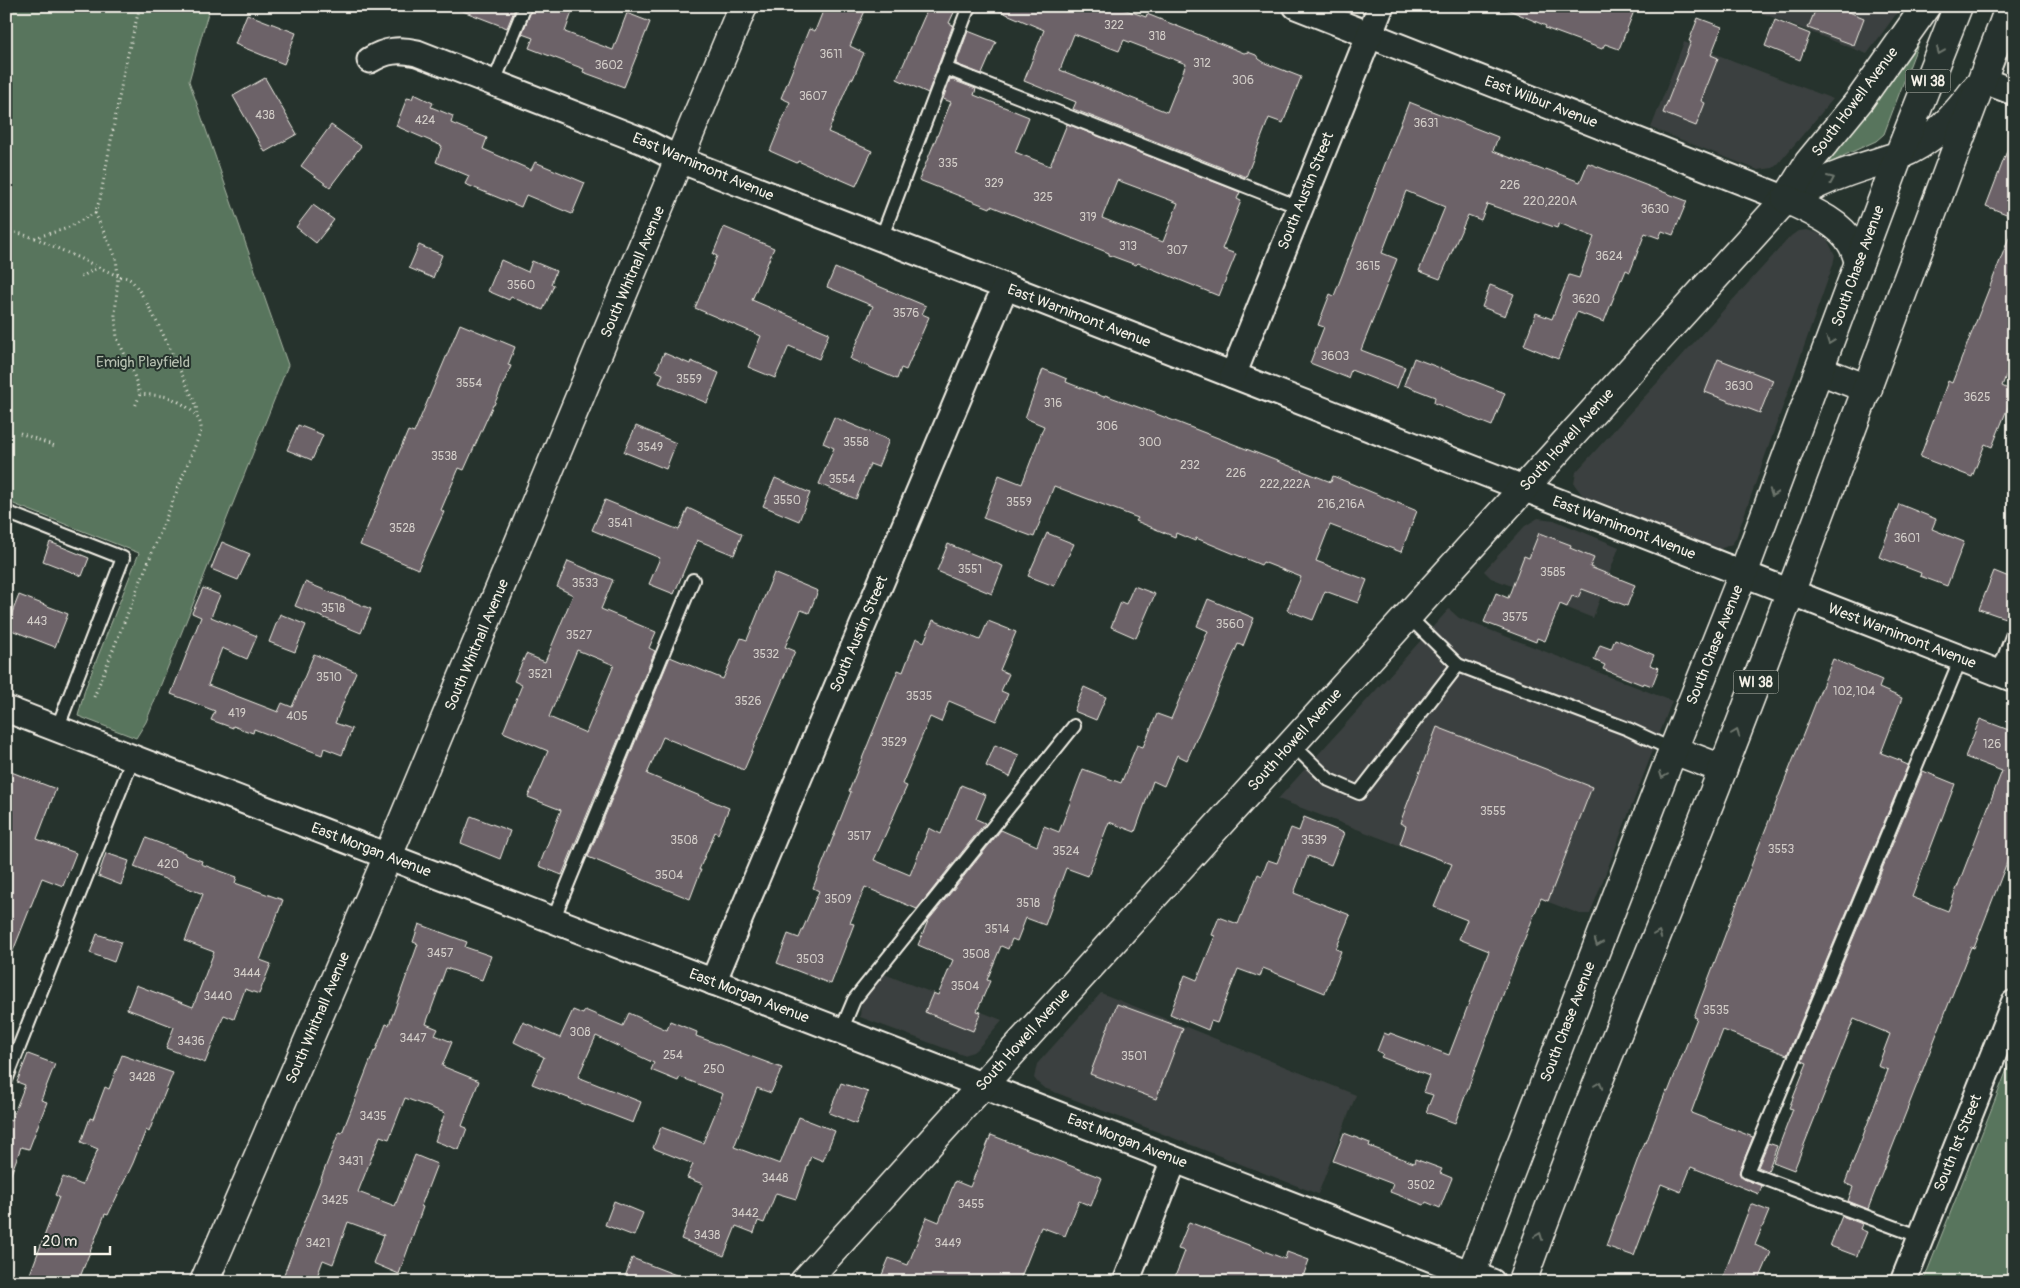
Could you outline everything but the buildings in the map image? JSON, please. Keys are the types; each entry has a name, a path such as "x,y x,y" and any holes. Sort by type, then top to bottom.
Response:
{"street":[{"name":"South Whitnall Avenue","path":"204,1282 388,856 743,6"},
{"name":"East Wilbur Avenue","path":"1296,6 1786,199"},
{"name":"South Austin Street","path":"1233,375 1381,6"},
{"name":"South Howell Avenue","path":"804,1282 1786,199 1809,162 1859,101 1926,6"},
{"name":"South Chase Avenue","path":"1477,1279 1672,750 1743,574 1899,155 1958,6"},
{"name":"South Howell Avenue","path":"1786,199 1843,173 1899,155 1922,144 1943,128 1960,110 1982,80 2010,6"},
{"name":"East Warnimont Avenue","path":"370,60 388,51 402,50 417,53 643,141 680,160 881,239 1790,592"},
{"path":"1982,80 2014,92"},
{"name":"WI 38","path":"1522,1282 1723,769 1868,389 1982,80"},
{"path":"1786,199 1823,216 1851,242 1859,262"},
{"name":"South Austin Street","path":"713,982 1004,287"},
{"path":"1819,370 1868,389"},
{"name":"West Warnimont Avenue","path":"1790,592 2006,676"},
{"name":"East Morgan Avenue","path":"6,709 982,1085 1477,1279"},
{"path":"1672,750 1723,769"},
{"name":"South 1st Street","path":"1903,1282 2014,1003"},
{"path":"1126,1282 1174,1160"}],"lane":[{"path":"494,82 525,6"},
{"path":"881,239 969,6"},
{"path":"945,68 1299,207"},
{"path":"6,512 123,558 57,729"},
{"path":"553,920 693,580"},
{"path":"1408,616 1458,665 1628,729 1672,750"},
{"path":"2006,676 2014,631"},
{"path":"1921,1237 1747,1172 1961,658"},
{"path":"1292,744 1329,780 1359,793 1458,665"},
{"path":"841,1031 854,1000 1074,726"},
{"path":"6,1080 133,758"}],"path":[{"path":"34,238 65,229 95,213 100,199 125,66 140,6"},
{"path":"95,213 116,258 118,276 117,338 133,372 140,394 136,407"},
{"path":"6,229 34,238 97,268 130,279 137,287 169,348 196,405 197,414 202,424 201,431 94,697"},
{"path":"81,278 97,268"},
{"path":"140,394 166,396 197,414"},
{"path":"20,433 55,446"}],"shaded area":[{"path":"1744,6 1902,6 1867,54"},
{"path":"1684,42 1833,99 1778,164 1773,168 1758,170 1651,128"},
{"path":"1807,230 1818,233 1827,239 1835,255 1833,265 1736,538 1732,544 1720,549 1712,548 1583,496 1574,484 1576,472 1791,236 1798,231"},
{"path":"1538,518 1554,520 1619,547 1593,618 1491,578 1484,571 1525,526"},
{"path":"1449,609 1459,618 1672,701 1590,914 1580,914 1278,799"},
{"path":"884,974 1002,1020 979,1047 973,1052 963,1055 860,1017 861,1004"},
{"path":"1101,993 1356,1095 1318,1194 1044,1088 1038,1083 1034,1078 1037,1064"}],"green space":[{"name":"Emigh Playfield","path":"6,6 210,6 189,81 288,365 146,722 136,738 78,716 85,689 139,553 6,501"},
{"path":"1912,42 1918,44 1884,134 1876,141 1845,155 1821,169"},
{"path":"2014,1052 2014,1282 1923,1282"}]}
